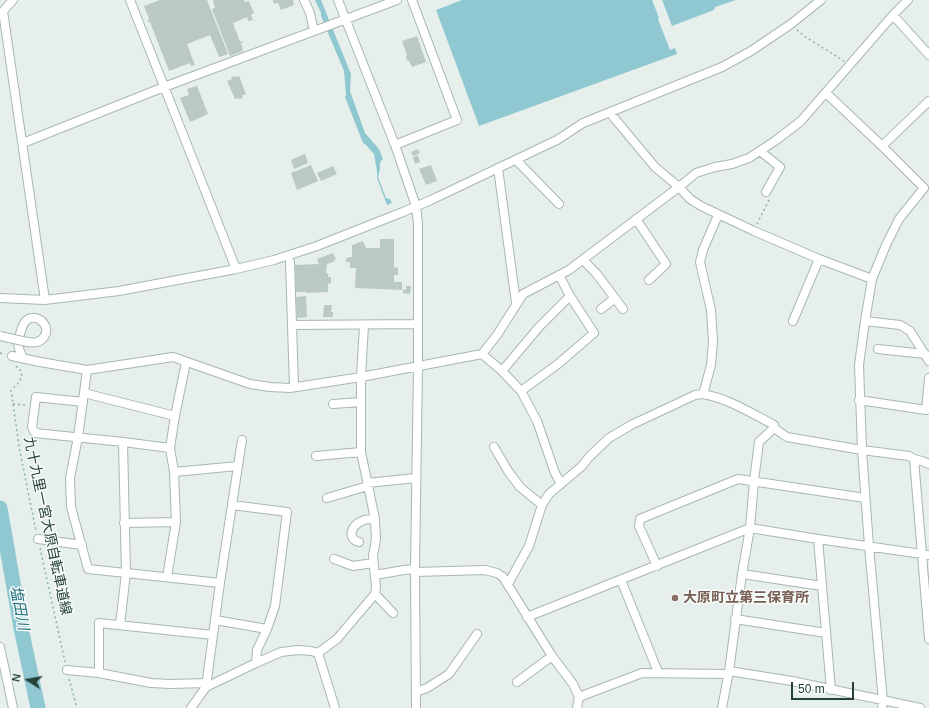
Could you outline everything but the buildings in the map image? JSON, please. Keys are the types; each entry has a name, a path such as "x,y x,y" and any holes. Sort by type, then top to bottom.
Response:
{"street":[{"path":"13,0 3,11 45,300"},
{"path":"130,0 236,269"},
{"path":"304,0 315,30"},
{"path":"338,0 395,145 416,206 418,224 418,366 415,571 416,708"},
{"path":"23,143 164,87 397,0"},
{"path":"395,145 457,120 412,0"},
{"path":"0,298 45,300 119,291 236,269 274,260 317,246 416,206 516,160 557,140 583,123 722,67 751,51 791,24 821,0"},
{"path":"12,356 87,370 173,357 250,384 290,388 361,377 482,354 523,294 569,270 696,173 715,166 732,164 749,158 775,141 801,121 893,15 908,0"},
{"path":"893,15 929,55"},
{"path":"826,93 924,188 900,219 886,245 872,279 858,365 865,498 882,704"},
{"path":"882,146 929,101"},
{"path":"610,113 655,166 690,199 700,206 754,231 872,279"},
{"path":"760,151 780,168 766,192"},
{"path":"516,160 559,204"},
{"path":"498,168 516,303"},
{"path":"702,394 711,365 712,342 711,310 700,262 703,250 718,215"},
{"path":"636,219 666,264 649,280"},
{"path":"793,321 820,259"},
{"path":"582,260 596,273 623,309"},
{"path":"290,262 294,387"},
{"path":"521,391 558,364 594,333 570,296 559,275"},
{"path":"502,372 539,327 570,296"},
{"path":"601,309 614,298"},
{"path":"0,336 27,342 34,343 41,341 45,335 46,328 44,322 34,317 28,319 22,324 18,344 23,358"},
{"path":"864,321 900,325 910,331 927,357"},
{"path":"292,325 418,324"},
{"path":"318,653 337,639 375,594 376,587 373,563 376,539 375,519 361,452 361,377 364,325"},
{"path":"878,349 927,357"},
{"path":"482,354 521,391 537,421 555,473 561,484"},
{"path":"167,577 176,522 174,472 170,448 186,362"},
{"path":"87,370 78,437 70,478 71,507 88,569 220,583"},
{"path":"859,400 926,410 929,378"},
{"path":"84,393 175,416"},
{"path":"508,584 528,546 542,504 549,494 582,466 608,438 631,425 702,394 732,402 774,425 774,428 787,437 862,450 909,456 929,464"},
{"path":"83,402 36,397 32,427 35,433 170,448"},
{"path":"333,404 361,402"},
{"path":"722,708 750,528 759,442 774,428"},
{"path":"191,708 206,685 242,440"},
{"path":"120,625 126,573 123,442"},
{"path":"494,447 508,471 520,487 542,504"},
{"path":"316,456 361,452"},
{"path":"914,459 926,554 929,639"},
{"path":"174,472 238,466"},
{"path":"327,498 368,484 416,478"},
{"path":"657,566 639,526 640,519 738,478 865,498"},
{"path":"232,505 287,512 275,606 267,629 257,650 256,662"},
{"path":"359,542 354,541 351,537 352,531 356,525 362,521 375,519"},
{"path":"124,523 176,522"},
{"path":"527,617 750,528 926,554"},
{"path":"38,539 82,545"},
{"path":"818,539 831,690"},
{"path":"334,559 353,566 373,563"},
{"path":"375,575 404,570 485,570 497,573 503,577 508,584 552,656 573,684 580,697 577,708"},
{"path":"742,574 822,586"},
{"path":"621,580 658,672"},
{"path":"375,594 393,613"},
{"path":"735,619 826,632"},
{"path":"215,620 267,629"},
{"path":"99,673 99,623 213,635"},
{"path":"416,692 427,688 450,674 477,634"},
{"path":"0,647 1,664 14,708"},
{"path":"67,670 99,673 150,683 206,685 280,652 298,650 318,653"},
{"path":"318,653 335,708"},
{"path":"517,682 552,656"},
{"path":"580,697 642,672 728,672 792,681 882,704 920,708"}],"path":[{"path":"791,24 804,36 850,64"},
{"path":"754,231 770,197 766,192"},
{"name":"九十九里一宮大原自転車道線","path":"12,356 12,363 22,372 22,379 11,390 20,452 67,670 77,708"},
{"path":"13,404 35,406"}],"water":[{"path":"315,0 321,0 351,74 350,91 365,133 379,149 383,159 380,164 378,177 386,198 390,199 392,203 387,205 377,178 374,154 363,143 345,97 344,71"},
{"path":"462,0 652,0 670,50 675,48 677,54 479,126 436,10"},
{"path":"662,0 736,0 715,7 714,10 672,26"}],"waterway":[{"name":"塩田川","path":"0,508 21,628 38,708"}],"place":[{"name":"大原町立第三保育所","path":"675,598"}]}
